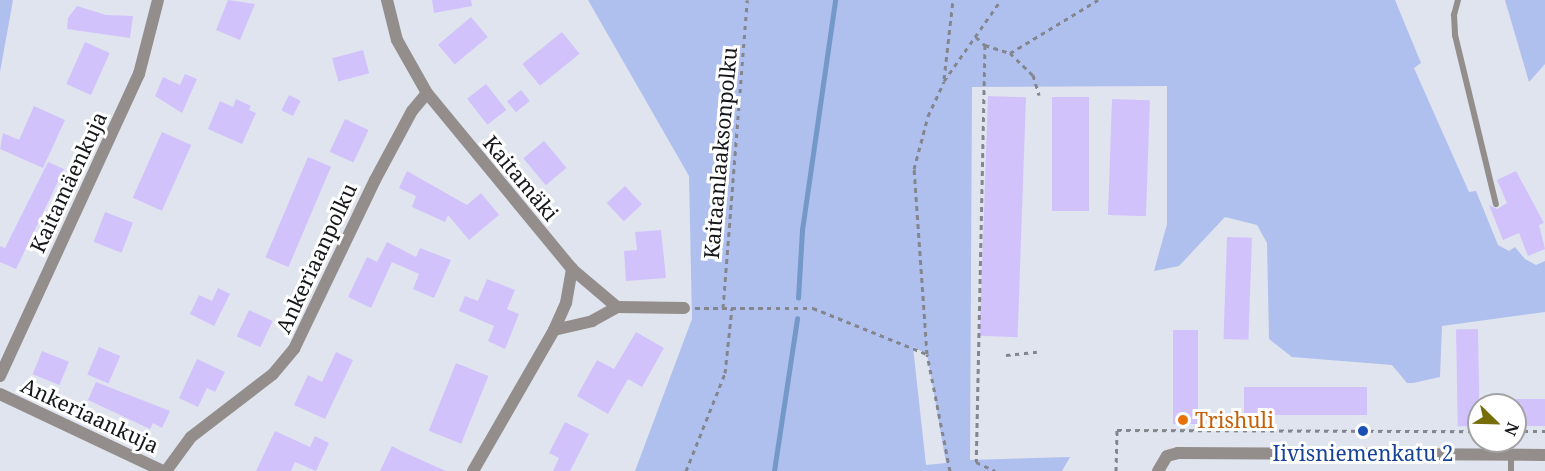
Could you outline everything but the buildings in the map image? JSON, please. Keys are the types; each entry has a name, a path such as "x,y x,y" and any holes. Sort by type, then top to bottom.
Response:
{"street":[{"name":"Kaitamäenkuja","path":"0,376 139,74 158,0"},
{"name":"Kaitamäki","path":"387,0 397,40 427,93 572,269 617,307"},
{"name":"Ankeriaanpolku","path":"164,471 190,437 273,374 294,349 375,180 412,111 427,93"},
{"path":"473,471 554,330 566,303 572,269"},
{"path":"554,330 592,321 617,307 684,308"},
{"name":"Ankeriaankuja","path":"0,394 164,471"},
{"path":"1158,471 1167,456 1178,453 1545,455"}],"lane":[{"path":"1458,0 1454,15 1455,35 1496,204"},
{"path":"1510,456 1511,471"}],"path":[{"name":"Kaitaanlaaksonpolku","path":"723,308 747,0"},
{"path":"944,81 953,0"},
{"path":"950,471 927,354 914,169 928,116 944,81 1001,0"},
{"path":"1010,53 1098,0"},
{"path":"976,37 985,45 1010,53 1033,75 1039,95"},
{"path":"985,45 976,462 995,471"},
{"path":"684,308 813,308 927,354"},
{"path":"686,471 725,373 732,308"},
{"path":"1006,355 1038,352"},
{"path":"1209,416 1201,416 1201,422 1225,422 1225,431"},
{"path":"1116,471 1117,429 1467,431"},
{"path":"1527,431 1545,431"}],"shaded area":[{"path":"0,0 13,0 0,72"},
{"path":"588,0 1395,0 1421,63 1414,68 1469,192 1476,191 1498,245 1509,251 1515,247 1525,259 1536,265 1545,261 1545,312 1442,326 1440,377 1413,383 1407,383 1392,365 1292,357 1269,339 1267,243 1257,225 1225,217 1179,266 1154,271 1167,224 1167,86 972,87 970,460 1070,457 1062,471 635,471 692,319 689,176","holes":["913,347 927,354 946,463 926,465"]},
{"path":"1505,0 1545,0 1545,64 1529,82"}],"waterway":[{"path":"798,298 802,230 835,0"},
{"path":"774,471 797,319"}],"place":[{"name":"Trishuli","path":"1183,420"},
{"name":"Iivisniemenkatu 2","path":"1363,431"}]}
